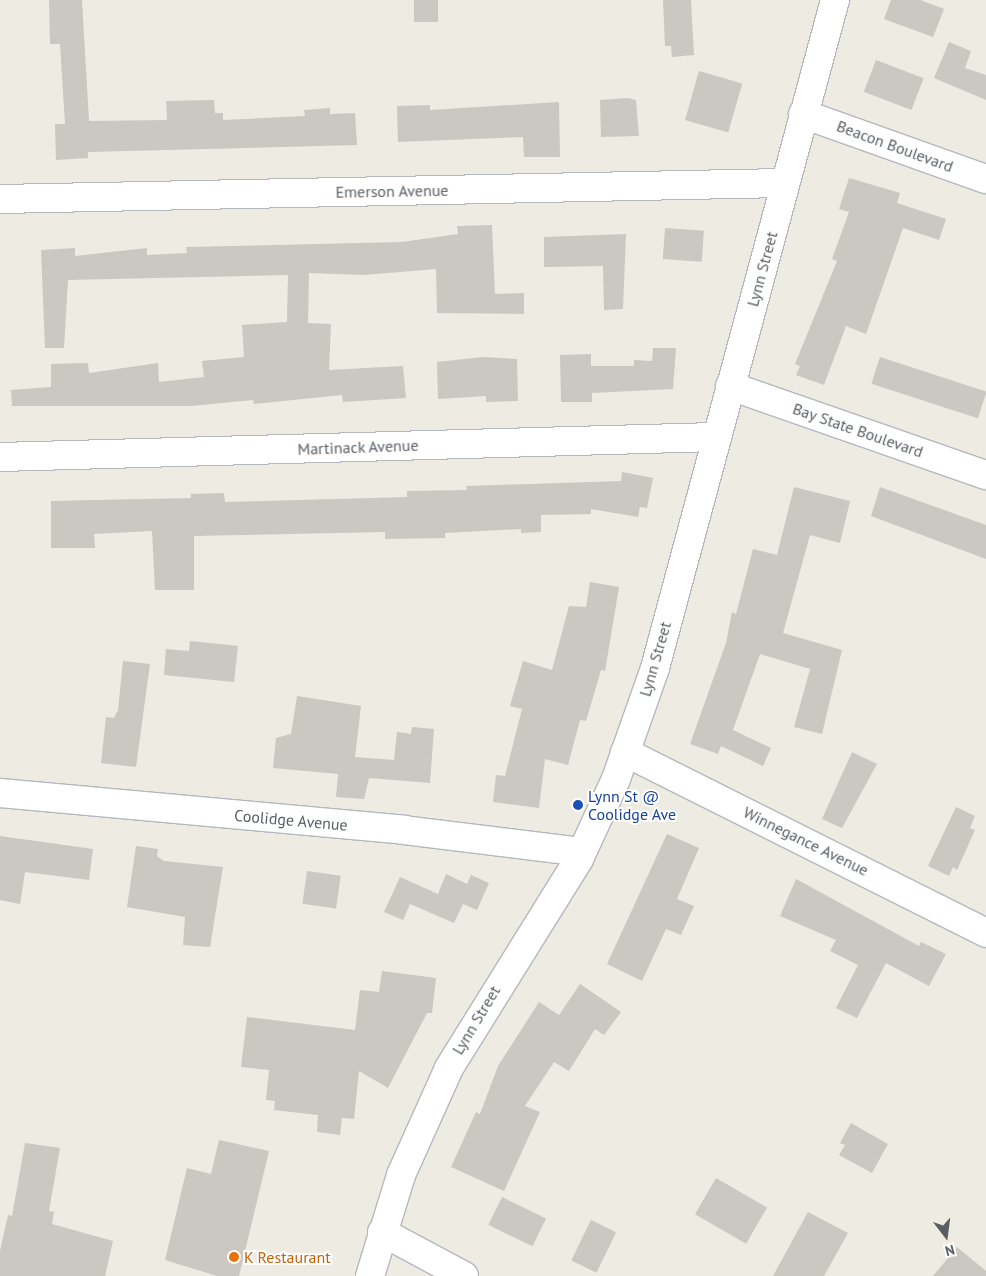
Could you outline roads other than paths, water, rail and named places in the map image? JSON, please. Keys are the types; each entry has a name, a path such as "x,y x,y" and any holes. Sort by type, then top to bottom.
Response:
{"street":[{"name":"Lynn Street","path":"370,1276 401,1175 455,1056 582,852 625,752 655,668 835,0"},
{"name":"Beacon Boulevard","path":"803,114 986,179"},
{"name":"Emerson Avenue","path":"0,199 785,183"},
{"name":"Bay State Boulevard","path":"730,386 986,474"},
{"name":"Martinack Avenue","path":"0,457 716,437"},
{"name":"Winnegance Avenue","path":"625,752 986,933"},
{"name":"Coolidge Avenue","path":"0,793 404,830 582,852"},
{"path":"382,1232 464,1276"}],"place":[{"name":"Lynn St @ Coolidge Ave","path":"578,805"},
{"name":"K Restaurant","path":"234,1257"}]}
